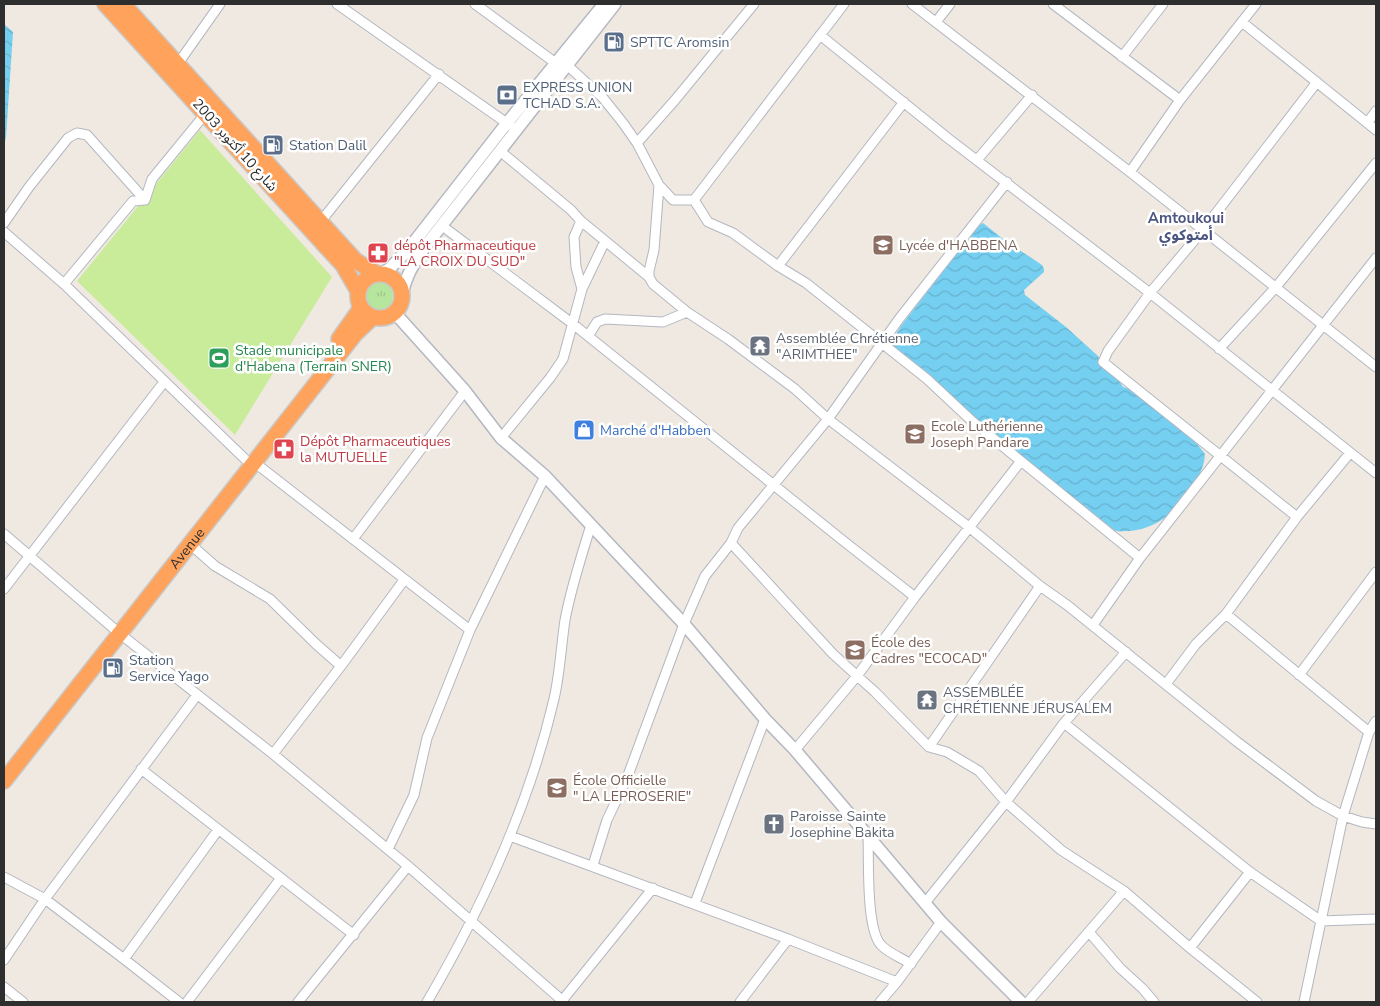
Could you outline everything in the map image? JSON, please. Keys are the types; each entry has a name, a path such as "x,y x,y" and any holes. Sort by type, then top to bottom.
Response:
{"highway":[{"name":"شارع 10 أكتوبر 2003","path":"106,4 342,265 358,291"},
{"name":"شارع 10 أكتوبر 2003","path":"123,4 356,261 379,274"},
{"path":"379,274 387,275 397,283 402,294 398,307 394,312 380,318 367,312 357,297 364,280 379,274"},
{"path":"4,768 250,460 348,328 367,312"},
{"name":"Avenue","path":"4,781 116,630 190,544 250,460"}],"street":[{"path":"178,65 220,4"},
{"path":"337,4 350,7 511,127"},
{"path":"475,4 562,64 603,98 637,143 659,185 674,200 694,200"},
{"path":"562,64 604,4"},
{"path":"379,274 397,262 562,64 615,4"},
{"path":"637,143 682,93 754,4"},
{"path":"694,200 844,4"},
{"path":"912,4 1032,95 1376,367"},
{"path":"936,22 950,4"},
{"path":"1055,4 1180,100"},
{"path":"1122,57 1164,4"},
{"path":"1130,172 1180,100 1256,4"},
{"path":"1242,22 1376,130"},
{"path":"820,35 977,160 1150,293 1218,349 1272,389 1376,473"},
{"path":"321,221 438,74"},
{"path":"1297,518 1103,362 1108,351 1150,293 1203,230 1317,82"},
{"path":"977,160 1032,95"},
{"path":"778,266 904,102"},
{"path":"1368,122 1376,110"},
{"path":"145,200 152,180 206,113"},
{"path":"402,294 410,269 441,225 500,150 511,127"},
{"path":"4,223 29,187 68,138 77,133 87,135 145,200"},
{"path":"500,150 687,312 751,355 795,389 828,419 969,527 1040,586 1244,747 1316,801 1344,816 1376,824"},
{"path":"1218,349 1276,287 1376,163"},
{"path":"592,866 607,820 627,778 684,624 705,576 731,543 738,528 828,419 899,319 1007,182"},
{"path":"649,278 654,250 659,185"},
{"path":"64,284 134,201 145,200"},
{"path":"694,200 708,222 733,233 778,266 806,283 927,379 973,422 1140,558"},
{"path":"581,220 574,237 576,267 582,289"},
{"path":"441,225 573,324 915,597"},
{"path":"4,232 64,284 164,382 250,460 470,630"},
{"path":"501,438 563,359 582,289 605,241"},
{"path":"1093,626 1140,558 1376,258"},
{"path":"394,312 465,391 501,438 545,476 684,624 765,719 795,750 941,922 1022,1002"},
{"path":"588,336 597,322 605,319 663,322 687,312"},
{"path":"4,589 164,382"},
{"path":"354,539 465,391"},
{"path":"1166,684 1196,644 1226,614 1297,518 1350,453"},
{"path":"795,750 857,676 915,597 1021,461"},
{"path":"388,849 414,795 427,738 470,630 545,476"},
{"path":"427,1002 471,921 510,836 534,770 554,699 568,604 591,526"},
{"path":"4,534 116,630 273,754 388,849 562,1002 653,888"},
{"path":"731,543 833,654 930,746 947,752 979,771 1006,802 1062,850 1124,890 1190,948 1257,1002"},
{"path":"190,544 215,566 270,599 341,666"},
{"path":"1299,675 1376,572"},
{"path":"273,754 404,580"},
{"path":"930,746 1040,586"},
{"path":"1226,614 1368,732"},
{"path":"925,904 1006,802 1064,723 1126,652"},
{"path":"4,960 45,899 197,695"},
{"path":"695,903 765,719"},
{"path":"1304,1002 1344,816 1368,732 1376,721"},
{"path":"1064,723 1250,872 1321,921 1376,919"},
{"path":"141,769 354,935"},
{"path":"124,959 218,830"},
{"path":"510,836 788,938 897,982"},
{"path":"868,838 870,896 875,935 881,945 910,964"},
{"path":"305,1001 408,866"},
{"path":"1190,948 1250,872"},
{"path":"4,877 45,899 179,1002"},
{"path":"187,1002 281,878"},
{"path":"1028,1002 1124,890"},
{"path":"880,1002 941,922"},
{"path":"1089,932 1120,968 1154,1002"},
{"path":"740,1002 788,938"},
{"path":"4,987 23,1002"}],"green space":[{"name":"Stade municipale d'Habena (Terrain SNER)","path":"200,130 332,277 235,435 77,281"},
{"path":"378,281 384,282 392,290 392,302 384,310 378,311 372,310 364,302 363,296 364,290 372,282"}],"water":[{"path":"4,24 13,32 4,146"},
{"path":"983,223 1042,265 1044,272 1024,290 1025,295 1066,327 1098,356 1102,365 1118,379 1123,387 1133,390 1186,430 1205,454 1203,466 1196,480 1173,511 1162,520 1139,530 1115,531 1107,529 986,430 892,344 901,326 977,227"}],"place":[{"name":"SPTTC Aromsin","path":"614,42"},
{"name":"EXPRESS UNION TCHAD S.A.","path":"507,95"},
{"name":"Station Dalil","path":"273,145"},
{"name":"Lycée d'HABBENA","path":"883,245"},
{"name":"dépôt Pharmaceutique \"LA CROIX DU SUD\"","path":"378,253"},
{"name":"Assemblée Chrétienne \"ARIMTHEE\"","path":"760,346"},
{"name":"Stade municipale d'Habena (Terrain SNER)","path":"219,358"},
{"name":"Marché d'Habben","path":"584,430"},
{"name":"Ecole Luthérienne Joseph Pandare","path":"915,434"},
{"name":"Dépôt Pharmaceutiques la MUTUELLE","path":"284,449"},
{"name":"École des Cadres \"ECOCAD\"","path":"855,650"},
{"name":"Station Service Yago","path":"113,668"},
{"name":"ASSEMBLÉE CHRÉTIENNE JÉRUSALEM","path":"927,700"},
{"name":"École Officielle \" LA LEPROSERIE\"","path":"557,788"},
{"name":"Paroisse Sainte Josephine Bakita","path":"774,824"}],"district":[{"name":"Amtoukoui أمتوكوي","path":"1186,226"}]}
